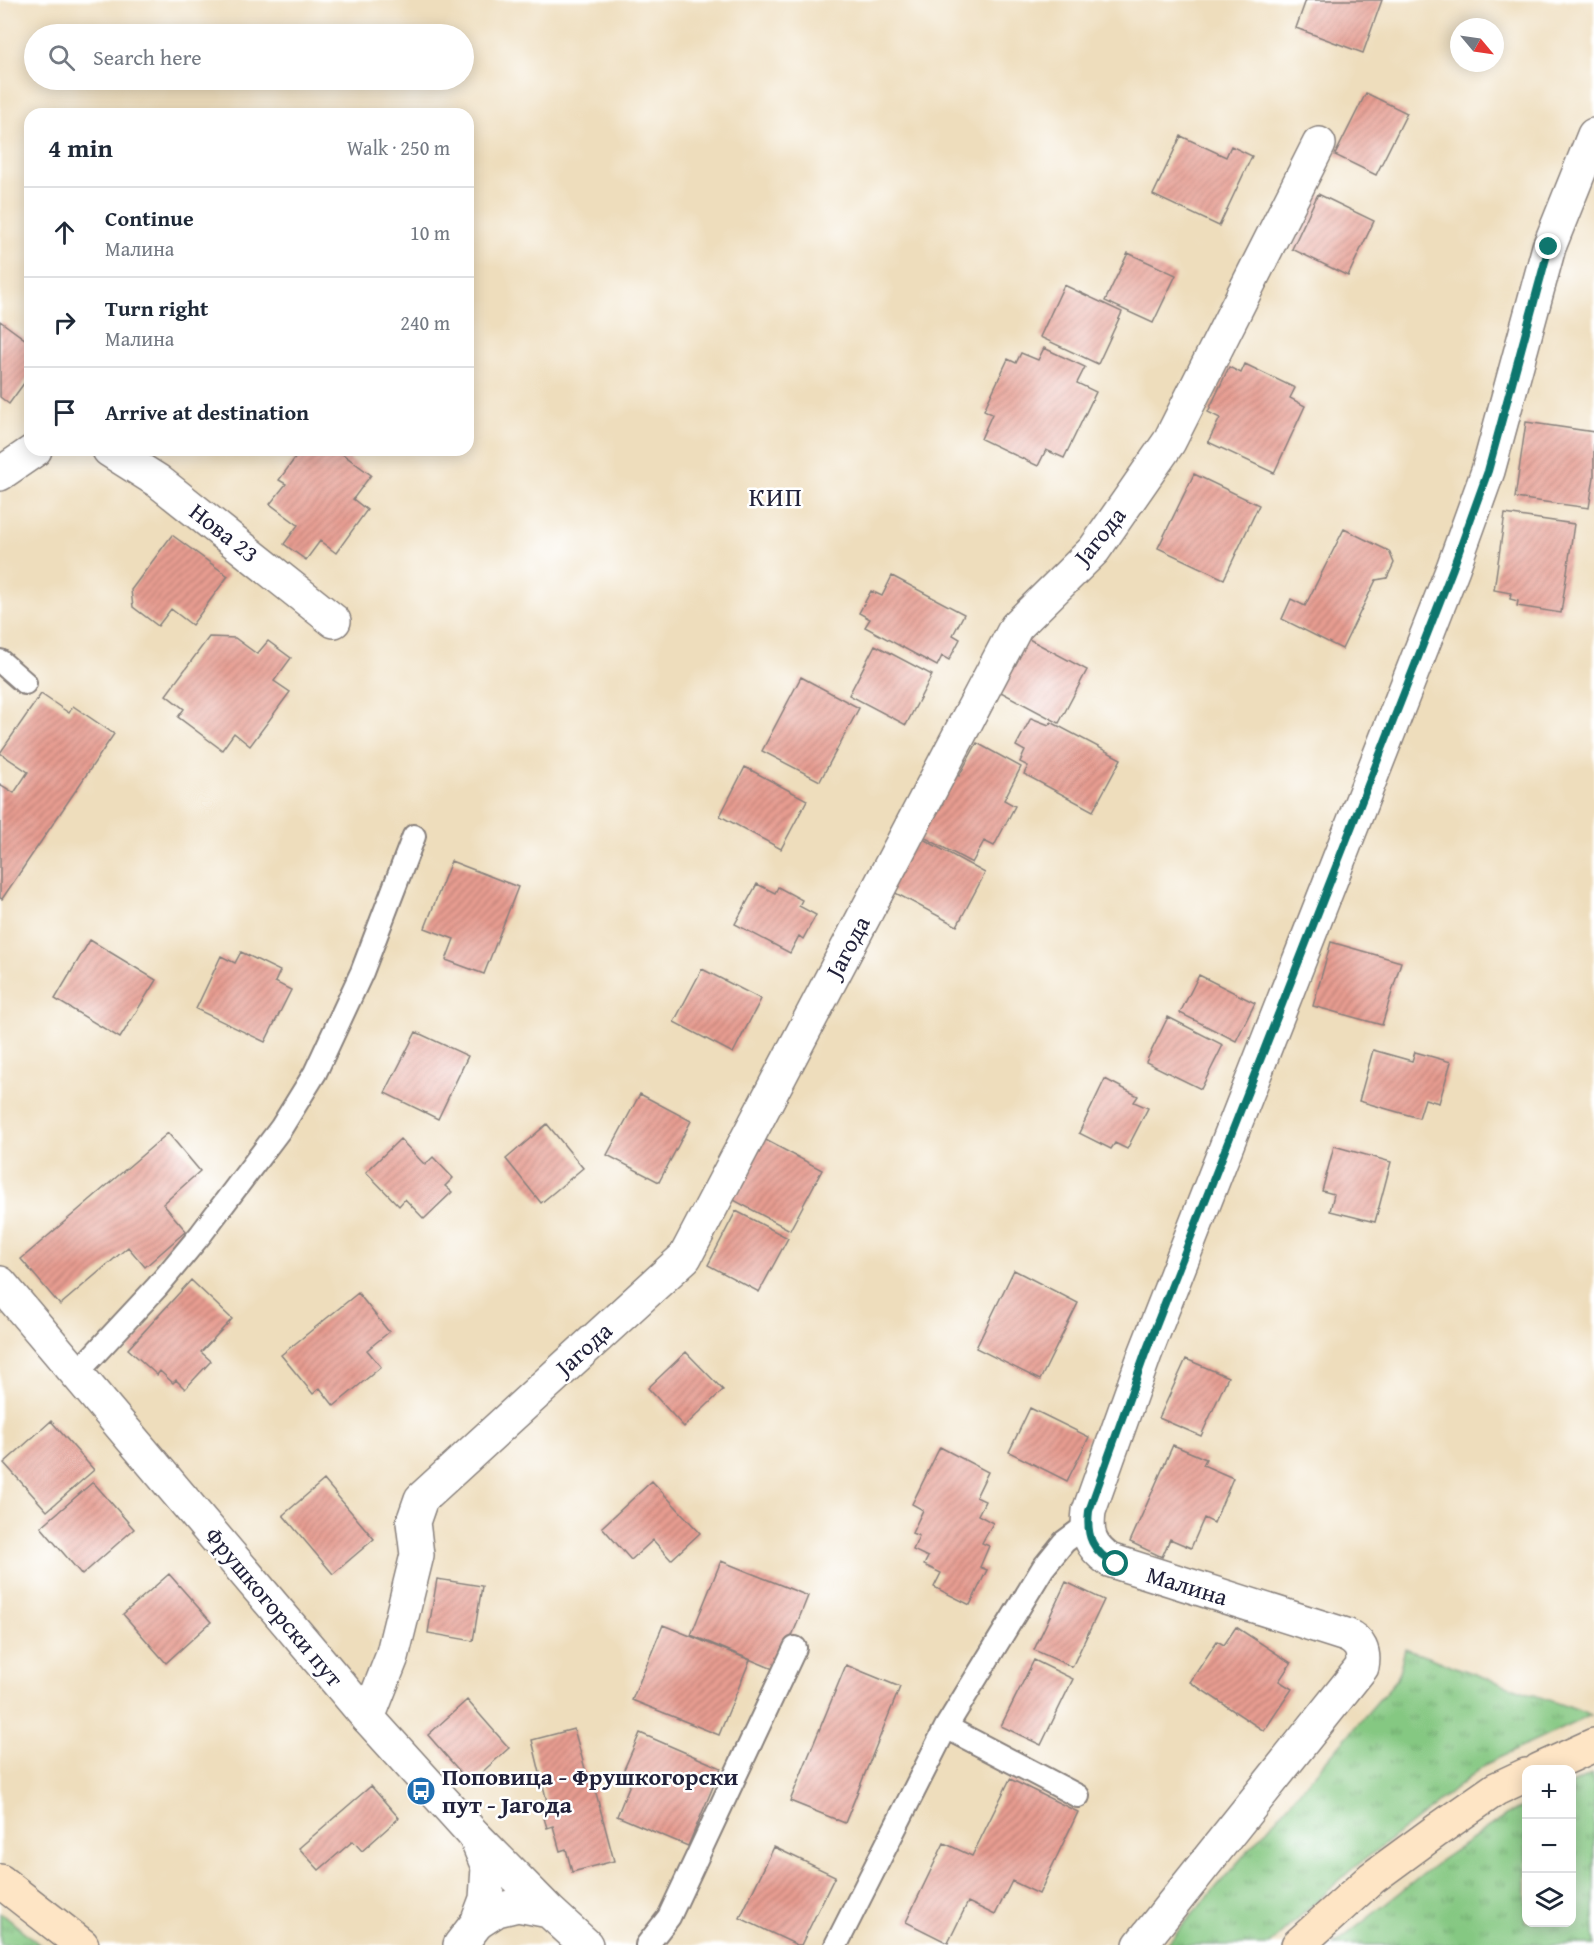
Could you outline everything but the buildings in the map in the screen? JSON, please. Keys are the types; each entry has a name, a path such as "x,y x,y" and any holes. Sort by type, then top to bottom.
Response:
{"main road":[{"path":"1550,1765 1594,1746"},
{"path":"1298,1945 1372,1878 1496,1789 1522,1777"},
{"path":"0,1881 82,1945"}],"street":[{"path":"1087,1526 1089,1511 1145,1354 1453,568 1488,471 1549,247 1594,135"},
{"name":"Јагода","path":"368,1718 392,1657 417,1555 413,1522 421,1498 685,1257 1016,627 1094,550 1169,442 1319,144"},
{"path":"0,474 26,456"},
{"name":"Нова 23","path":"118,456 158,481 334,621"},
{"name":"Фрушкогорски пут","path":"0,1283 368,1718 475,1836 488,1867 486,1899 469,1934"},
{"name":"Малина","path":"1087,1526 1090,1539 1098,1552 1116,1564 1346,1635 1359,1644 1363,1655 1362,1667 1140,1945"},
{"path":"475,1836 586,1945"},
{"path":"469,1934 497,1910 518,1905 549,1911"}],"lane":[{"path":"0,661 25,683"},
{"path":"77,1373 172,1269 281,1128 315,1073 362,972 414,836"},
{"path":"836,1945 946,1727 1043,1568 1064,1542 1087,1526"},
{"path":"647,1945 669,1917 795,1648"},
{"path":"946,1727 1078,1796"}],"green space":[{"path":"1405,1649 1591,1715 1486,1764 1352,1869 1269,1945 1166,1945 1397,1679"},
{"path":"1594,1774 1594,1945 1334,1945 1441,1860 1522,1807 1522,1927 1576,1927 1576,1782"},
{"path":"0,1912 40,1945 0,1945"}],"place":[{"name":"Поповица - Фрушкогорски пут - Јагода","path":"421,1791"}],"district":[{"name":"КИП","path":"776,497"}],"route":[{"path":"1116,1564 1098,1552 1090,1539 1087,1526 1089,1511 1145,1354 1453,568 1488,471 1549,247"}]}
